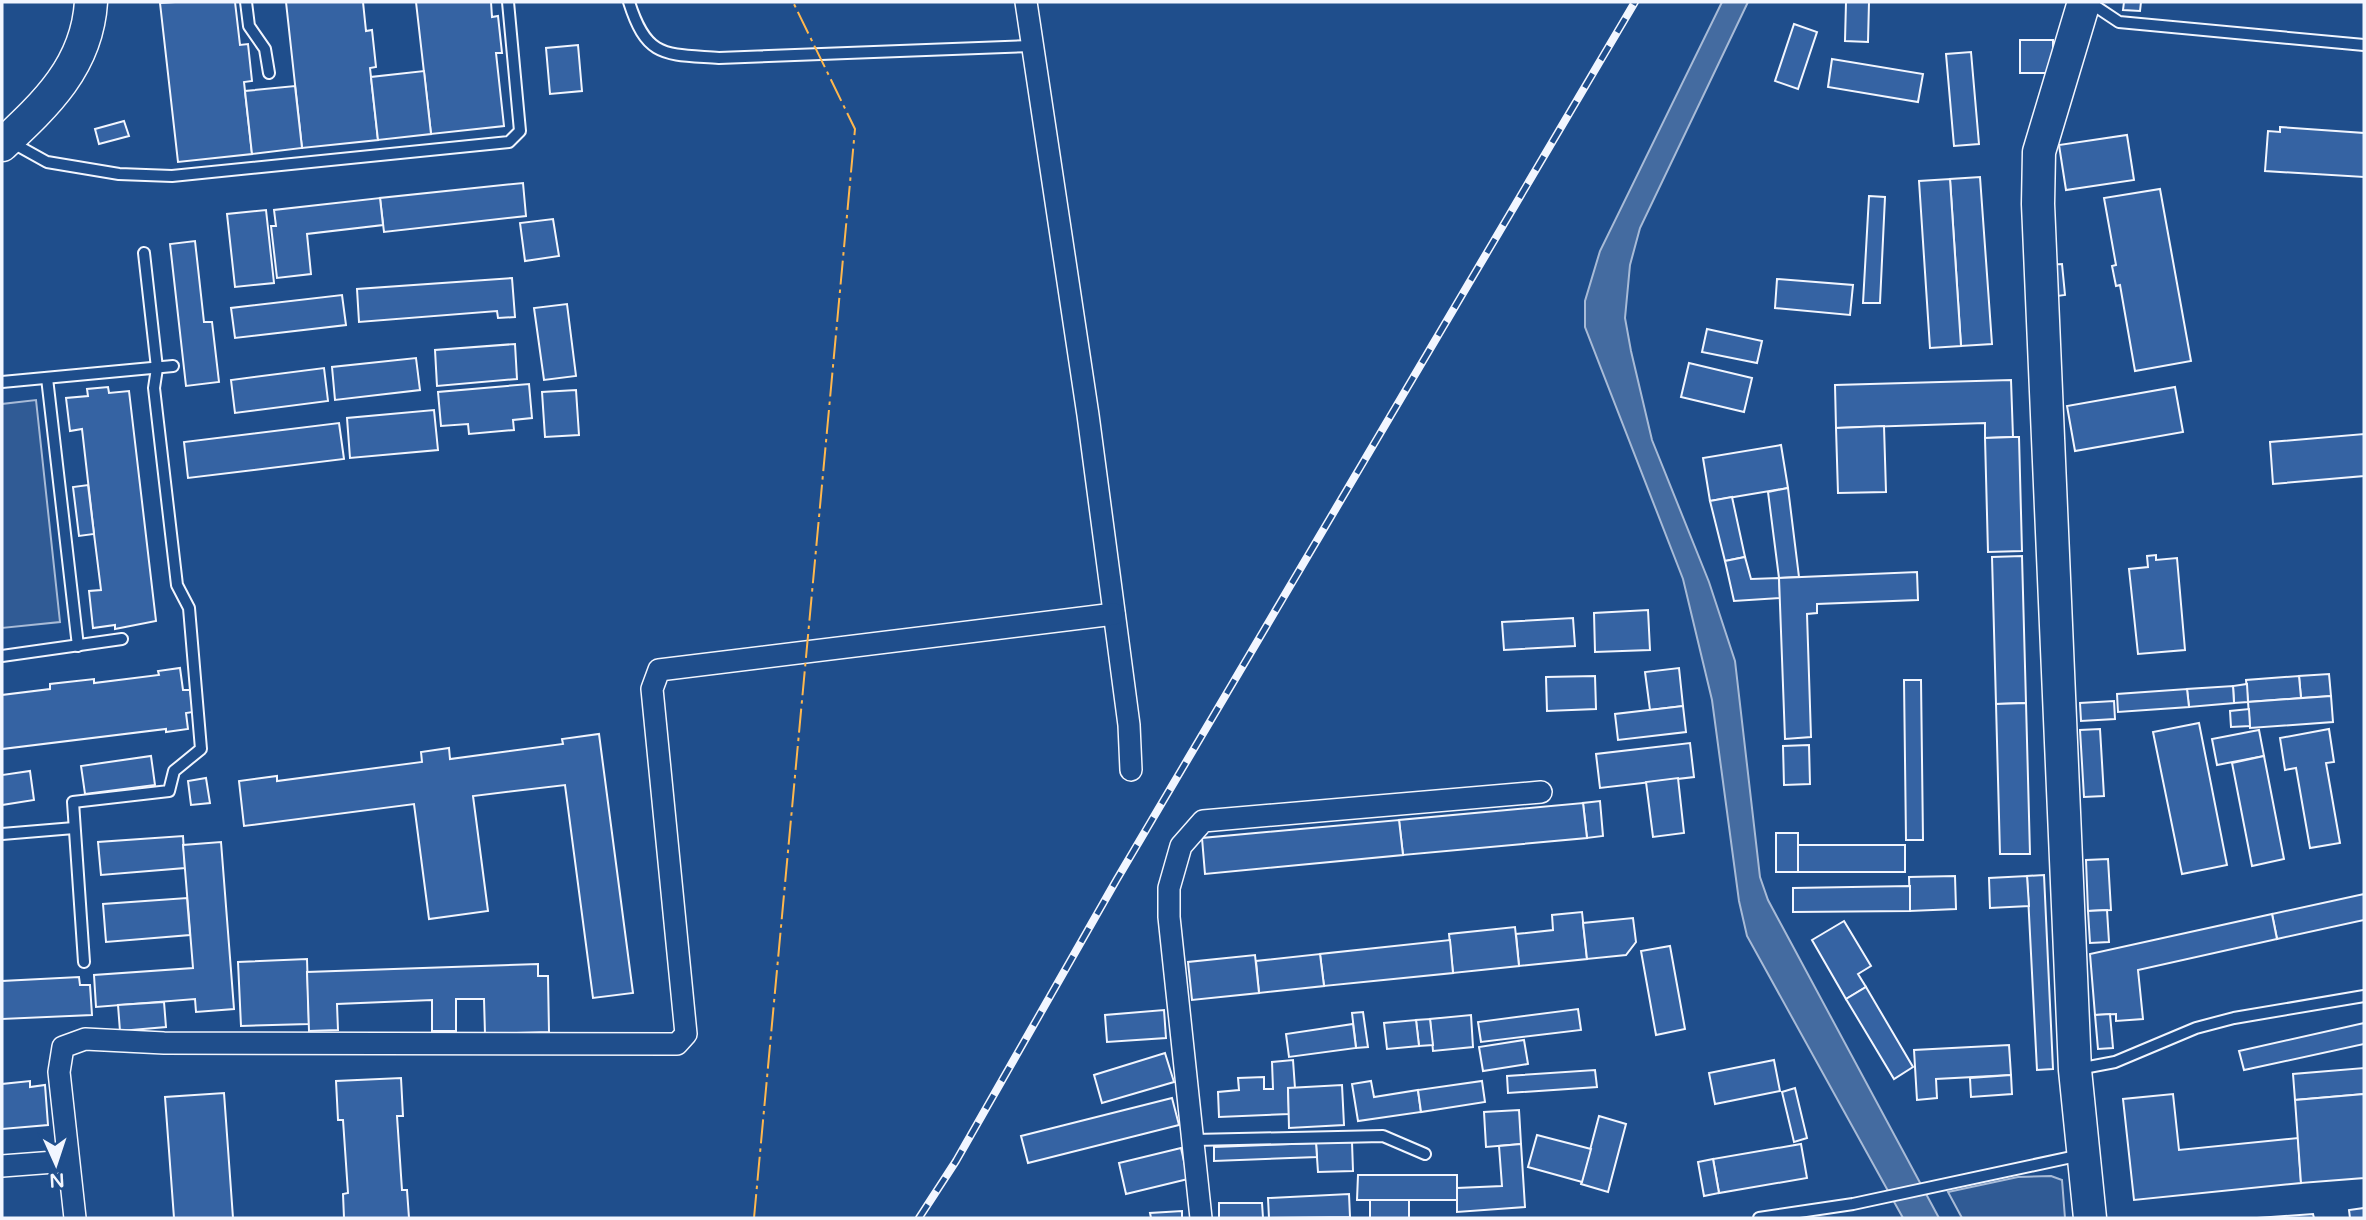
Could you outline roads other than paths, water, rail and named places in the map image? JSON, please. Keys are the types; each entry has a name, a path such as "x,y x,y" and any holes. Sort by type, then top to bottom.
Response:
{"street":[{"path":"4,142 51,99 73,65 89,23 91,2"},
{"path":"1026,2 1114,614 1129,725 1131,770"},
{"path":"2084,2 2039,152 2038,204 2076,1070 2090,1218"},
{"path":"75,1218 60,1072 64,1047 85,1039 164,1043 677,1044 686,1034 652,689 659,670 1114,614"},
{"path":"1201,1218 1169,917 1169,888 1181,846 1203,821 1541,792"},
{"path":"2,1166 68,1161"}],"lane":[{"path":"246,2 248,26 265,49 269,73"},
{"path":"4,142 47,162 120,174 172,176 509,142 520,131 508,2"},
{"path":"629,2 637,29 651,46 674,54 719,58 1032,46"},
{"path":"2089,2 2119,22 2364,45"},
{"path":"84,962 73,802 169,791 174,771 201,749 189,608 177,585 154,388 157,368 144,253"},
{"path":"2,382 173,366"},
{"path":"47,378 78,646"},
{"path":"2,656 122,639"},
{"path":"2,834 74,828"},
{"path":"2076,1070 2115,1062 2196,1028 2234,1018 2364,996"},
{"path":"1194,1140 1383,1136 1425,1154"},
{"path":"1759,1218 1885,1197 2084,1155"}],"railway":[{"path":"919,1218 956,1161 1117,879 1635,2"}]}
